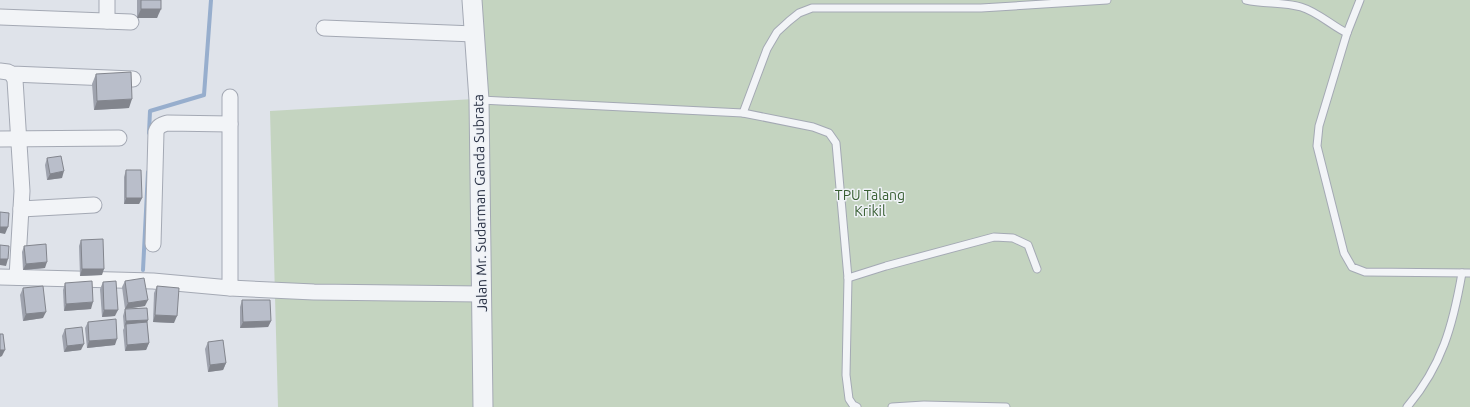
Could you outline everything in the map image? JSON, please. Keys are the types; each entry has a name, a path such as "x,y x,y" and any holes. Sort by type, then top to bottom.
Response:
{"street":[{"path":"107,0 107,21"},
{"name":"Jalan Mr. Sudarman Ganda Subrata","path":"472,0 479,100 483,407"},
{"path":"0,17 131,22"},
{"path":"324,28 474,34"},
{"path":"6,73 133,79"},
{"path":"6,73 15,80 22,191 17,277"},
{"path":"230,97 230,288"},
{"path":"153,244 157,128 160,125 167,123 230,124"},
{"path":"0,139 119,138"},
{"path":"21,209 94,205"},
{"path":"0,276 153,281 230,288 314,292 481,294"}],"lane":[{"path":"743,113 767,49 777,32 799,14 812,8 981,8 1107,0"},
{"path":"1246,0 1302,7 1347,33"},
{"path":"1360,0 1347,33 1318,126 1317,146 1344,253 1352,267 1365,272 1470,273"},
{"path":"479,100 743,113 814,127 829,133 836,143 848,278 846,375 849,399 853,405 857,407"},
{"path":"848,278 886,266 994,237 1013,238 1028,245 1037,269"},
{"path":"1407,407 1419,392 1439,360 1456,310 1462,273"},
{"path":"892,407 924,405 1006,407"}],"green space":[{"name":"TPU Talang Krikil","path":"478,0 1470,0 1470,407 278,407 270,111 474,99"}],"building":[{"path":"141,0 161,0 161,9 141,9"},
{"path":"131,72 132,99 97,101 96,74"},
{"path":"61,156 64,171 50,174 47,158"},
{"path":"126,170 141,170 142,198 126,198"},
{"path":"0,212 9,213 8,227 0,227"},
{"path":"103,239 104,269 82,269 81,240"},
{"path":"46,244 47,262 26,264 24,246"},
{"path":"0,245 9,246 8,259 0,259"},
{"path":"144,278 148,300 128,303 125,281"},
{"path":"92,281 93,302 66,304 65,283"},
{"path":"116,281 118,310 104,310 103,282"},
{"path":"43,286 46,312 26,314 23,288"},
{"path":"157,286 179,288 177,316 155,315"},
{"path":"242,300 270,300 271,321 243,322"},
{"path":"147,308 148,320 126,321 125,309"},
{"path":"116,319 117,339 89,341 88,322"},
{"path":"147,322 149,343 127,345 126,324"},
{"path":"82,327 84,344 67,346 65,329"},
{"path":"0,334 3,334 5,350 0,350"},
{"path":"223,340 226,363 210,365 208,342"}],"waterway":[{"path":"149,133 150,111 204,95 211,0"},
{"path":"143,270 148,172"}]}
